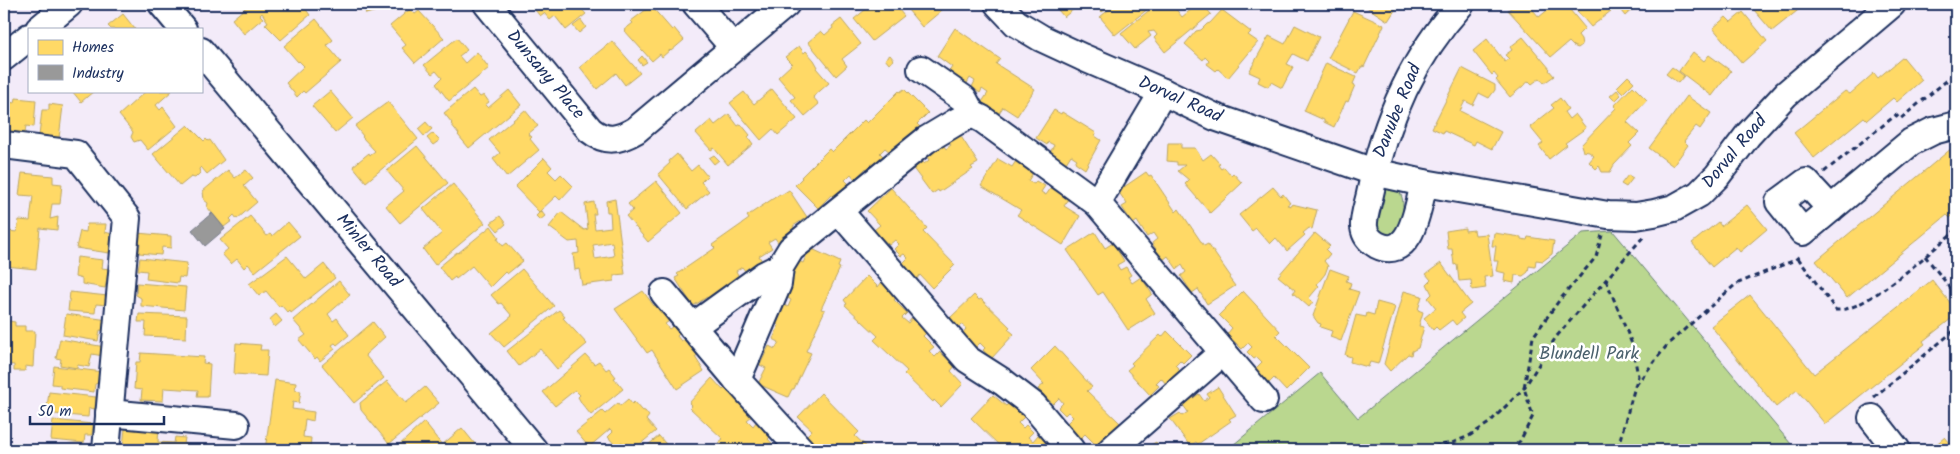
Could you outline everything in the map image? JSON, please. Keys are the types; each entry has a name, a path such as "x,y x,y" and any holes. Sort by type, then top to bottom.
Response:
{"street":[{"path":"39,28 69,4"},
{"path":"162,4 182,28"},
{"name":"Dunsany Place","path":"487,4 590,130 608,146 636,130 786,4"},
{"path":"696,4 733,47"},
{"name":"Dorval Road","path":"998,4 1016,23 1041,38 1164,92 1215,117 1374,172 1424,183 1608,215 1636,216 1674,208 1699,194 1718,176 1748,135 1786,94 1892,4"},
{"name":"Danube Road","path":"1374,172 1382,145 1409,78 1422,55 1446,21 1461,4"},
{"path":"4,57 28,38"},
{"name":"Minler Road","path":"202,52 534,450"},
{"path":"921,69 964,98 972,114 982,119 1097,203 1264,400"},
{"path":"1097,203 1164,92"},
{"path":"737,380 778,284 780,267 791,249 926,140 972,114"},
{"path":"1831,209 1911,142 1933,131 1956,124"},
{"path":"4,144 76,154 127,218 106,450"},
{"path":"1374,172 1364,225 1365,234 1372,243 1385,249 1396,246 1406,240 1412,230 1424,183"},
{"path":"839,211 967,359 1003,382 1032,405 1071,450"},
{"path":"692,327 764,275 780,267"},
{"path":"664,293 737,380 801,450"},
{"path":"1111,450 1223,352"},
{"path":"1872,409 1897,450"},
{"path":"109,413 236,425"}],"path":[{"path":"1950,4 1956,14"},
{"path":"1822,174 1896,116 1900,119 1956,73"},
{"path":"1417,450 1452,443 1469,436 1489,423 1524,388 1556,337 1644,236 1654,213"},
{"path":"1510,450 1520,441 1533,416 1524,388 1533,337 1558,302 1596,257 1608,215"},
{"path":"1798,258 1836,310 1844,311 1880,293 1956,230"},
{"path":"1636,385 1668,344 1736,284 1798,258 1805,251"},
{"path":"1925,256 1956,295"},
{"path":"1606,280 1632,344 1638,376 1617,450"},
{"path":"1872,409 1956,328"}],"green space":[{"path":"1385,189 1398,190 1403,200 1403,206 1399,225 1394,235 1378,236 1377,205 1378,199"},
{"name":"Blundell Park","path":"1613,231 1796,450 1227,450 1320,373 1358,418 1583,233"}],"building: Homes":[{"path":"250,4 252,6 254,4 302,4 310,15 281,40 265,24 268,22 262,13 260,15 263,18 244,34 232,19"},
{"path":"363,4 402,4 366,14"},
{"path":"530,4 577,4 586,14 566,30 555,16 550,20 544,13 540,16"},
{"path":"870,4 894,4 904,16 872,41 854,19"},
{"path":"903,4 943,4 938,8 941,11 922,27"},
{"path":"1053,4 1080,4 1064,17"},
{"path":"1095,4 1154,4 1115,35 1100,17 1112,7 1111,5 1102,12"},
{"path":"1157,4 1179,4 1175,8 1182,17 1198,4 1201,8 1203,5 1211,14 1165,52 1154,38 1157,35 1154,31 1148,32 1151,36 1135,49 1121,33"},
{"path":"1362,4 1392,4 1397,7 1388,21"},
{"path":"1516,4 1528,4 1539,17 1555,4 1565,4 1585,28 1578,35 1582,45 1578,48 1569,42 1551,57 1508,10"},
{"path":"1571,4 1638,4 1625,16 1617,6 1591,27"},
{"path":"1762,4 1799,4 1802,7 1772,31 1754,10"},
{"path":"651,6 672,30 674,28 684,40 662,57 660,54 652,61 624,30 633,23 631,21"},
{"path":"410,9 415,14 419,11 444,38 415,63 402,48 406,45 390,26"},
{"path":"1222,10 1251,32 1248,35 1258,42 1228,78 1218,69 1216,71 1207,64 1209,61 1205,57 1203,60 1185,44 1196,31 1201,30 1210,23"},
{"path":"1353,11 1384,25 1364,67 1362,66 1358,73 1328,58"},
{"path":"1743,12 1767,41 1742,63 1713,28 1726,17 1731,22"},
{"path":"123,14 134,28 110,28 108,26"},
{"path":"316,19 333,40 327,45 341,62 305,93 303,91 297,97 286,83 304,66 284,46"},
{"path":"841,19 861,44 842,59 847,66 836,76 808,42 821,31 825,35"},
{"path":"581,20 586,27 579,33 573,26"},
{"path":"1295,25 1319,37 1307,61 1293,54 1287,64 1293,67 1282,88 1271,82 1268,87 1258,82 1260,77 1249,72 1269,36 1285,44"},
{"path":"955,28 1000,59 996,64 1035,89 1017,116 1003,107 999,113 982,102 988,93 982,89 980,93 972,87 975,81 970,78 966,85 948,73 952,67 937,56"},
{"path":"1523,37 1554,76 1544,83 1540,78 1532,84 1529,81 1510,97 1496,80 1498,78 1494,73 1492,75 1473,51 1487,39 1505,62 1509,59 1505,55 1512,50 1510,47"},
{"path":"457,38 467,50 459,56 465,63 477,52 489,68 449,101 436,84 442,78 436,71 432,74 424,65"},
{"path":"612,41 640,73 625,85 616,73 597,89 580,67"},
{"path":"799,46 804,53 806,51 814,60 818,67 816,68 829,83 813,97 819,104 805,116 791,100 795,97 778,77 792,64 785,57"},
{"path":"1693,52 1704,61 1709,55 1731,71 1712,96 1679,71"},
{"path":"890,55 894,60 889,64 885,59"},
{"path":"642,56 647,62 642,65 638,60"},
{"path":"1903,57 1922,80 1897,102 1893,98 1867,120 1864,117 1814,158 1794,133 1845,91 1850,94 1874,73 1878,78"},
{"path":"1326,63 1356,77 1348,102 1346,101 1334,127 1304,111"},
{"path":"1672,67 1684,76 1678,83 1666,74"},
{"path":"1462,68 1495,85 1495,90 1489,98 1479,93 1473,105 1465,101 1460,111 1501,132 1492,149 1476,141 1474,145 1444,131 1443,133 1432,128"},
{"path":"1628,76 1634,82 1623,93 1617,87"},
{"path":"1633,86 1647,100 1627,122 1639,133 1629,143 1632,146 1610,172 1602,172 1599,166 1596,169 1589,162 1594,156 1589,152 1583,151 1581,145 1616,108 1614,106"},
{"path":"473,89 480,97 484,95 489,102 485,105 488,108 509,90 521,105 469,148 444,113"},
{"path":"772,89 797,119 778,135 773,129 761,140 730,103 744,92 754,104"},
{"path":"904,89 928,113 917,124 921,128 907,143 903,139 890,152 885,148 880,153 885,158 870,172 866,168 855,179 851,174 845,180 850,185 836,200 831,195 818,208 795,185 829,149 832,152 864,120 867,123 899,91"},
{"path":"1617,90 1621,95 1615,101 1610,96"},
{"path":"330,91 353,118 335,133 312,106"},
{"path":"73,92 93,92 81,102"},
{"path":"145,92 171,92 156,105 160,110 163,107 177,126 148,150 140,140 134,142 131,137 133,132 119,115"},
{"path":"1687,96 1711,113 1700,129 1696,126 1684,141 1688,145 1673,166 1649,148"},
{"path":"16,98 36,100 34,127 26,126 25,133 5,131 8,102 15,103"},
{"path":"1560,98 1568,109 1564,112 1569,119 1575,114 1586,128 1565,143 1567,145 1549,159 1539,146 1543,143 1530,127 1554,108 1551,105"},
{"path":"388,102 418,139 366,182 353,166 369,153 370,155 375,151 355,126"},
{"path":"49,104 63,106 59,138 39,136 42,110 49,110"},
{"path":"525,110 538,126 528,134 532,137 530,139 539,150 507,177 493,159 500,153 489,140"},
{"path":"1054,110 1061,114 1062,112 1096,133 1095,136 1101,140 1085,169 1075,162 1077,159 1071,155 1066,163 1050,153 1054,145 1048,142 1047,145 1036,138"},
{"path":"729,114 738,126 741,124 750,135 748,137 753,144 728,165 714,148 711,150 696,133 711,120 715,125"},
{"path":"426,122 432,129 424,136 418,129"},
{"path":"188,125 204,141 206,139 210,140 224,160 207,174 201,167 199,169 200,173 195,178 191,177 180,186 153,154"},
{"path":"433,133 440,140 433,145 427,138"},
{"path":"960,135 978,163 971,167 973,169 939,192 938,190 932,194 912,167 922,160 924,164 929,160 925,153 941,142 946,149 951,145 949,142"},
{"path":"1168,143 1181,143 1181,148 1195,148 1203,160 1211,154 1220,164 1218,165 1221,169 1224,167 1231,175 1233,173 1242,183 1210,213 1185,184 1189,180 1178,171 1185,165 1177,165 1177,162 1167,161"},
{"path":"417,146 448,183 400,223 386,206 404,191 387,171"},
{"path":"1952,148 1956,153 1956,212 1950,218 1947,215 1847,298 1816,261"},
{"path":"677,154 691,171 698,165 707,176 701,182 709,191 687,209 658,174"},
{"path":"714,155 719,160 714,164 709,158"},
{"path":"544,158 552,167 548,171 556,179 561,174 573,186 560,200 556,196 539,212 515,187"},
{"path":"998,159 1012,167 1016,161 1034,171 1028,181 1034,184 1036,181 1045,186 1041,192 1046,195 1051,188 1069,199 1064,206 1080,216 1063,245 1017,215 1021,210 981,186"},
{"path":"228,170 235,178 246,170 253,178 244,186 257,202 237,219 234,215 230,219 232,221 224,227 207,207 208,203 204,200 203,191"},
{"path":"1146,172 1149,176 1151,175 1176,212 1179,209 1204,246 1208,244 1231,277 1229,278 1235,286 1207,304 1198,289 1192,293 1181,276 1186,272 1182,265 1177,269 1168,256 1163,260 1152,243 1157,239 1153,233 1147,237 1137,221 1133,224 1122,207 1127,204 1118,191"},
{"path":"22,173 53,176 53,183 62,184 60,204 52,204 50,219 58,217 57,230 40,228 36,269 5,266 8,231 17,232 19,220 30,221 33,196 19,195"},
{"path":"1628,175 1633,178 1626,187 1621,184"},
{"path":"656,181 682,213 648,242 626,216 633,210 628,204"},
{"path":"453,184 485,223 435,265 423,249 442,233 423,209"},
{"path":"1273,187 1281,196 1283,194 1290,203 1287,205 1292,206 1292,204 1317,210 1312,229 1309,228 1303,233 1305,235 1287,251 1276,238 1270,244 1256,228 1252,231 1239,215"},
{"path":"891,188 927,228 923,232 955,265 932,288 920,275 915,281 900,266 908,258 904,254 901,256 894,249 899,244 895,240 889,245 874,230 880,225 867,211"},
{"path":"789,190 807,217 793,226 796,232 779,244 775,238 768,242 772,248 759,256 762,261 746,272 742,267 736,271 739,277 724,287 727,291 710,302 707,297 693,306 675,278 679,276 677,274 715,248 712,245 749,219 747,216"},
{"path":"615,199 625,274 614,275 614,281 582,285 579,269 575,270 573,254 579,253 578,241 569,242 549,227 561,212 584,230 588,229 585,204 594,202 596,214 593,214 595,229 611,227 610,212 607,212 606,201","holes":["612,242 614,256 595,259 593,245"]},
{"path":"1747,205 1767,229 1740,252 1736,247 1712,267 1692,243 1718,222 1721,226"},
{"path":"541,211 545,216 540,220 536,216"},
{"path":"250,216 267,236 270,234 272,236 288,222 300,236 255,272 248,264 244,268 237,259 231,264 222,254 228,249 220,240"},
{"path":"500,216 506,224 498,231 491,223"},
{"path":"87,224 106,224 105,232 112,234 109,253 76,248 80,231 86,232"},
{"path":"491,226 503,246 507,243 523,261 507,274 505,272 490,287 472,266 456,279 455,277 450,281 439,267"},
{"path":"1465,228 1465,231 1474,230 1475,235 1487,234 1493,276 1484,277 1486,288 1472,290 1471,280 1459,281 1457,264 1454,265 1452,249 1448,249 1446,231"},
{"path":"1095,232 1105,248 1113,243 1124,261 1117,265 1120,270 1126,267 1131,275 1128,277 1132,283 1141,277 1152,294 1146,299 1155,313 1128,330 1103,292 1098,295 1067,250"},
{"path":"137,233 171,236 171,248 162,247 161,255 139,253 140,243 136,242"},
{"path":"1315,233 1330,246 1326,250 1330,254 1324,261 1328,266 1325,274 1317,284 1319,286 1309,298 1313,302 1309,307 1293,293 1295,290 1278,276"},
{"path":"1494,233 1521,237 1521,239 1527,240 1528,237 1554,241 1552,254 1543,261 1536,260 1535,267 1529,266 1528,272 1523,276 1515,275 1514,283 1504,281 1505,273 1496,271 1498,261 1494,261 1496,246 1492,246"},
{"path":"810,248 840,262 838,267 840,268 821,309 825,310 806,351 811,353 794,389 792,389 788,397 758,384 766,368 760,365 769,346 775,349 779,342 773,339 779,325 774,323 782,304 788,307 791,300 786,297 793,280 789,278 797,260 803,263"},
{"path":"287,256 306,279 324,264 335,278 291,313 290,311 288,313 281,305 279,307 266,291 259,296 249,284"},
{"path":"77,257 103,260 102,268 109,269 105,288 82,284 82,279 75,277"},
{"path":"140,258 187,263 185,278 179,277 178,283 146,279 147,271 138,270"},
{"path":"1441,263 1471,304 1460,313 1464,318 1456,325 1452,320 1439,330 1436,327 1433,330 1424,318 1436,308 1428,298 1432,294 1427,284 1431,280 1426,274"},
{"path":"522,269 554,306 504,347 491,333 512,316 491,295"},
{"path":"1330,269 1349,276 1346,281 1351,283 1349,289 1359,292 1341,341 1330,337 1332,331 1320,327 1321,324 1313,316"},
{"path":"867,276 878,287 882,282 897,296 894,300 907,313 902,318 908,323 912,318 927,332 923,336 934,347 929,351 935,357 940,352 955,366 951,371 963,384 941,407 934,400 933,402 904,374 907,371 874,340 878,336 845,305 847,304 844,300"},
{"path":"1932,280 1956,310 1956,315 1923,341 1925,344 1825,424 1797,390 1776,407 1711,326 1750,295 1814,374"},
{"path":"339,281 350,295 328,314 333,321 337,318 349,335 337,345 335,343 332,345 335,349 320,361 317,357 315,359 299,340 306,335 293,320"},
{"path":"137,283 186,287 184,310 141,306 141,298 136,295"},
{"path":"643,291 654,306 661,302 672,319 665,324 669,329 675,325 680,333 677,336 681,341 690,335 701,352 695,357 704,371 677,389 652,350 647,353 615,309"},
{"path":"1243,291 1280,331 1276,335 1309,368 1286,391 1274,378 1268,384 1254,370 1262,362 1257,357 1254,359 1247,352 1252,347 1248,343 1242,349 1227,334 1232,328 1219,315"},
{"path":"1404,291 1422,296 1418,310 1423,312 1419,326 1424,327 1418,348 1412,351 1411,355 1408,354 1390,371 1384,364"},
{"path":"70,292 108,296 107,305 96,304 95,313 68,311"},
{"path":"974,295 979,300 981,299 1010,327 1008,329 1014,334 991,359 980,343 974,349 961,335 966,329 962,324 959,327 950,318"},
{"path":"1377,302 1395,307 1378,364 1370,362 1368,367 1350,362 1351,357 1345,355 1356,315 1366,317 1367,313 1374,315"},
{"path":"559,310 565,317 563,318 587,344 557,369 540,349 519,366 507,351"},
{"path":"66,314 108,320 107,331 100,330 98,341 63,335"},
{"path":"139,314 187,316 186,338 145,336 146,322 138,322"},
{"path":"276,314 282,321 275,327 269,320"},
{"path":"9,321 15,322 15,326 25,326 25,331 35,331 33,367 25,366 25,371 14,371 14,365 4,364 4,337 7,337"},
{"path":"373,322 385,337 365,355 384,378 354,403 322,365"},
{"path":"1167,331 1191,355 1183,363 1180,360 1175,365 1181,371 1167,385 1161,378 1156,383 1159,386 1150,395 1127,370 1133,365 1131,363 1160,335 1162,337"},
{"path":"60,339 105,347 103,356 92,354 89,367 78,365 77,368 60,365 61,359 56,358"},
{"path":"236,343 261,345 260,350 268,350 266,376 234,374"},
{"path":"1055,346 1092,387 1087,391 1120,423 1097,446 1085,434 1080,439 1065,425 1073,417 1068,412 1065,415 1058,408 1063,403 1059,398 1053,404 1038,389 1044,384 1031,370"},
{"path":"141,353 204,357 203,363 210,364 208,397 197,397 198,390 164,388 163,401 141,400 142,390 134,389 136,362 140,362"},
{"path":"586,355 594,364 599,361 606,370 609,368 623,389 591,415 582,404 578,397 580,395 575,390 555,406 543,392"},
{"path":"54,366 103,372 102,382 95,384 94,392 60,388 60,385 52,384"},
{"path":"712,378 723,390 728,385 742,399 739,403 752,416 747,420 753,426 757,421 772,435 768,439 778,450 727,450 719,442 723,439 690,408 692,406 689,403"},
{"path":"275,380 296,383 295,390 301,391 299,403 293,402 292,409 314,412 313,421 305,419 303,437 311,438 310,449 296,447 296,450 265,450"},
{"path":"387,381 406,403 425,387 439,403 389,444 361,410 360,403"},
{"path":"1218,387 1236,415 1229,419 1231,421 1198,444 1196,442 1190,446 1170,419 1180,413 1182,416 1188,412 1183,405 1199,394 1204,401 1209,397 1207,394"},
{"path":"49,392 96,397 95,409 89,408 88,417 54,414 55,408 47,407"},
{"path":"821,393 859,432 855,436 870,450 830,450 827,445 821,450 806,436 812,430 798,417"},
{"path":"993,395 1006,406 1011,401 1026,415 1018,423 1023,428 1026,425 1033,432 1028,437 1033,441 1038,435 1054,450 1004,450 971,418"},
{"path":"628,399 632,404 634,402 641,410 645,411 649,416 646,420 656,431 633,450 629,450 622,442 616,446 608,437 613,432 610,429 589,447 576,432 602,411 605,414 618,403 620,406"},
{"path":"53,420 93,424 92,435 85,435 84,443 51,440"},
{"path":"424,422 442,445 462,428 475,444 467,450 394,450"},
{"path":"159,426 158,442 174,443 175,437 185,438 184,444 203,446 202,450 129,450 130,447 123,447 125,428"},
{"path":"659,436 671,450 642,450"},
{"path":"1945,437 1956,450 1929,450"},
{"path":"1156,442 1161,450 1143,450"},
{"path":"224,448 258,450 223,450"}],"building: Industry":[{"path":"212,213 225,229 205,246 192,230"}]}
